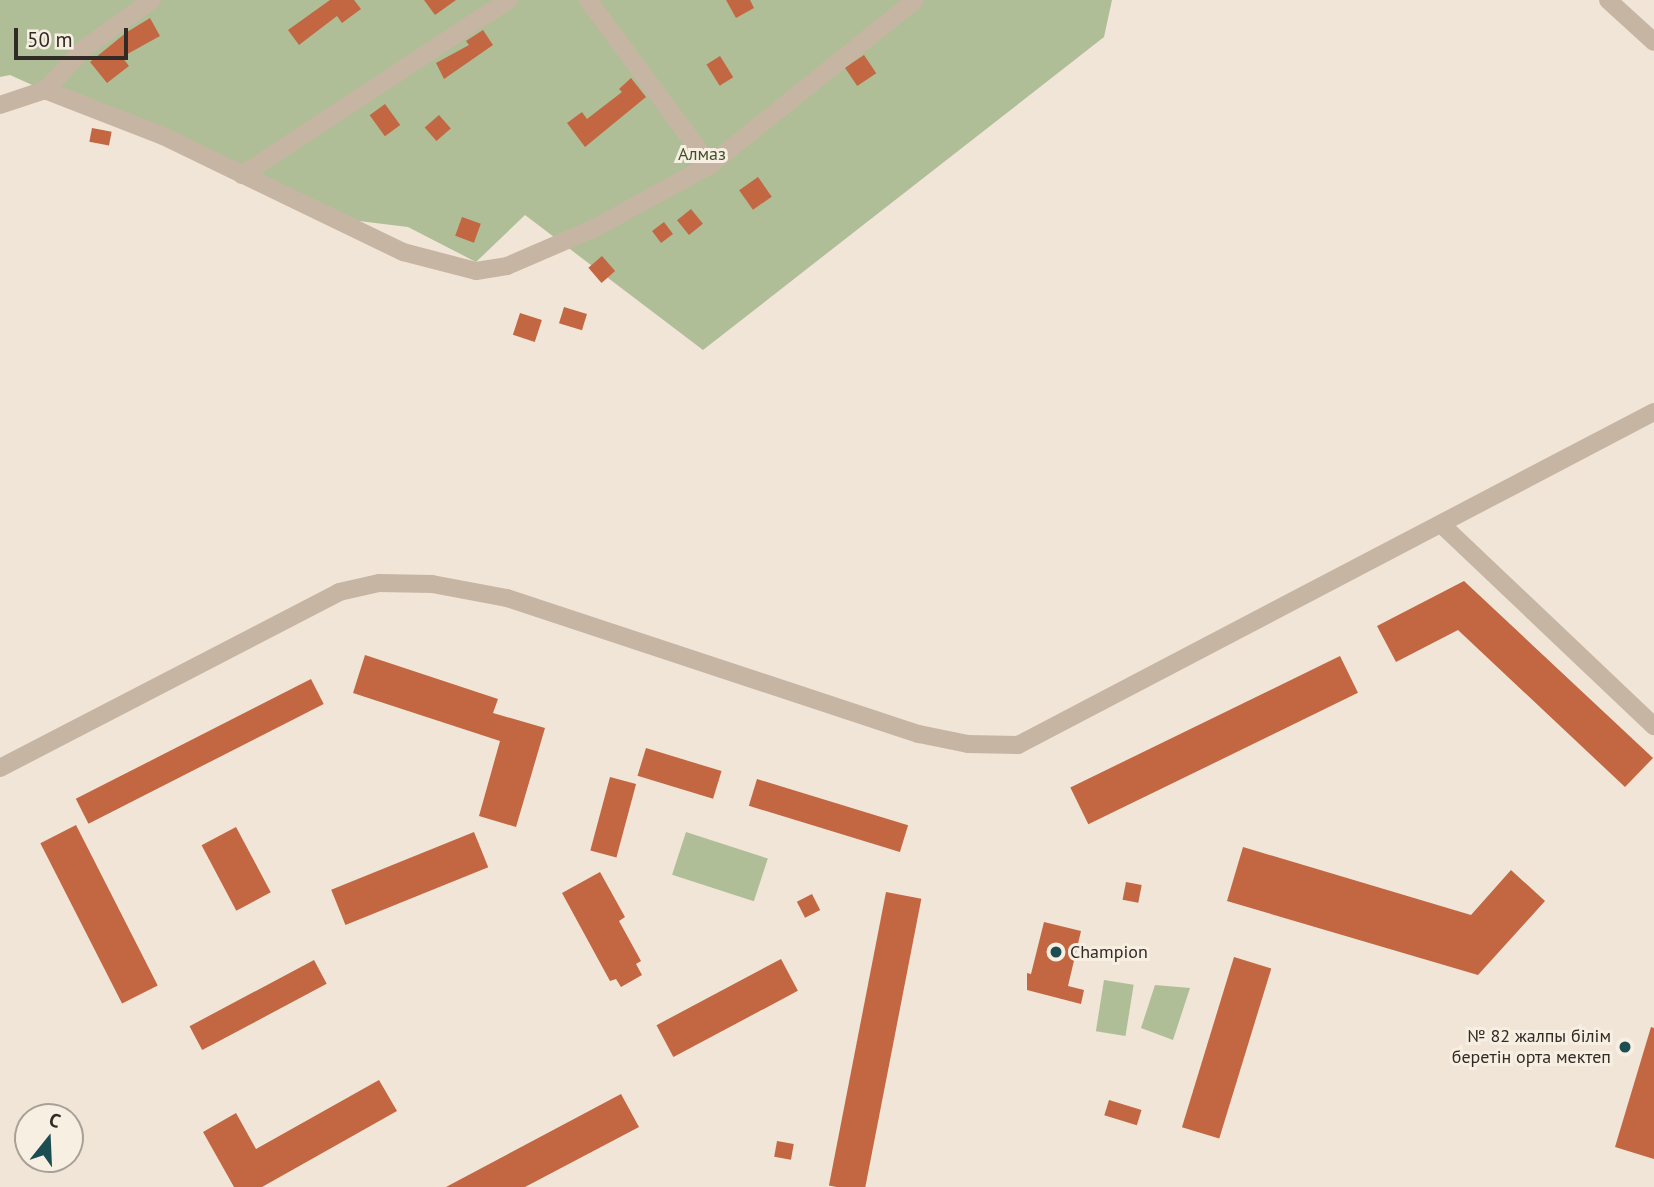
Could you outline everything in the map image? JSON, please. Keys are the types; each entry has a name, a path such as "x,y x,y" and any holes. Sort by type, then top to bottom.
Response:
{"street":[{"path":"0,105 45,90 86,47 152,0"},
{"path":"242,175 508,0"},
{"path":"588,0 710,165"},
{"path":"45,90 163,136 403,252 476,271 508,266 593,229 710,165 915,0"},
{"path":"1608,0 1654,42"},
{"path":"0,768 339,592 379,583 432,584 507,598 919,734 968,744 1018,745 1654,412"},
{"path":"1441,524 1654,726"}],"green space":[{"name":"Алмаз","path":"0,0 1112,0 1104,37 703,350 525,215 476,262 408,227 326,217 10,75 0,77"},
{"path":"686,832 768,859 754,901 672,875"},
{"path":"1104,980 1134,985 1125,1036 1096,1031"},
{"path":"1155,985 1190,988 1173,1040 1141,1028"}],"building":[{"path":"330,0 354,0 361,9 342,23 337,16 299,45 288,30"},
{"path":"424,0 456,0 435,15"},
{"path":"726,0 750,0 754,8 736,18"},
{"path":"150,18 160,36 122,57 129,66 107,83 90,62 127,32"},
{"path":"483,30 493,45 444,79 436,63 469,45 466,41"},
{"path":"864,55 876,73 857,86 845,68"},
{"path":"720,56 733,77 720,86 706,64"},
{"path":"631,78 646,97 585,147 567,123 582,112 587,119 622,92 619,89"},
{"path":"385,104 400,125 385,136 370,115"},
{"path":"439,115 451,129 436,141 425,127"},
{"path":"92,128 112,132 109,146 89,142"},
{"path":"758,177 772,197 753,210 739,190"},
{"path":"691,209 703,224 689,235 677,220"},
{"path":"462,217 481,224 474,243 455,236"},
{"path":"664,222 673,234 661,243 652,231"},
{"path":"602,256 615,271 602,283 588,268"},
{"path":"564,307 587,314 582,330 559,323"},
{"path":"520,313 542,320 535,342 513,335"},
{"path":"1464,581 1653,758 1625,787 1458,630 1396,662 1377,626"},
{"path":"365,655 498,699 493,713 545,728 516,827 479,816 500,741 353,693"},
{"path":"1340,656 1358,693 1088,824 1070,788"},
{"path":"311,679 324,704 88,824 76,799"},
{"path":"646,748 722,771 713,799 638,776"},
{"path":"610,777 636,784 616,857 590,850"},
{"path":"757,779 908,825 900,852 749,806"},
{"path":"76,825 158,985 122,1004 40,843"},
{"path":"236,827 271,892 236,911 202,845"},
{"path":"474,832 488,867 345,925 331,890"},
{"path":"1243,847 1471,915 1511,870 1545,901 1478,975 1227,901"},
{"path":"600,872 625,917 619,921 641,961 636,964 642,975 621,987 616,979 610,981 562,893"},
{"path":"1126,882 1142,885 1138,903 1123,900"},
{"path":"886,892 921,899 865,1187 829,1186"},
{"path":"812,894 820,910 805,918 797,902"},
{"name":"Champion","path":"1044,922 1081,931 1068,986 1084,990 1081,1004 1027,990 1027,973 1031,974"},
{"path":"1234,957 1271,968 1219,1139 1182,1127"},
{"path":"781,959 798,991 673,1057 657,1025"},
{"path":"314,960 327,984 202,1050 190,1026"},
{"path":"1651,1027 1654,1028 1654,1159 1615,1147"},
{"path":"379,1080 397,1111 262,1187 234,1187 203,1132 236,1113 256,1149"},
{"path":"621,1094 639,1127 525,1187 446,1187"},
{"path":"1109,1100 1142,1110 1137,1125 1104,1115"},
{"path":"777,1141 794,1144 791,1160 774,1157"}],"place":[{"name":"Champion","path":"1056,952"},
{"name":"№ 82 жалпы білім беретін орта мектеп","path":"1625,1047"}]}
